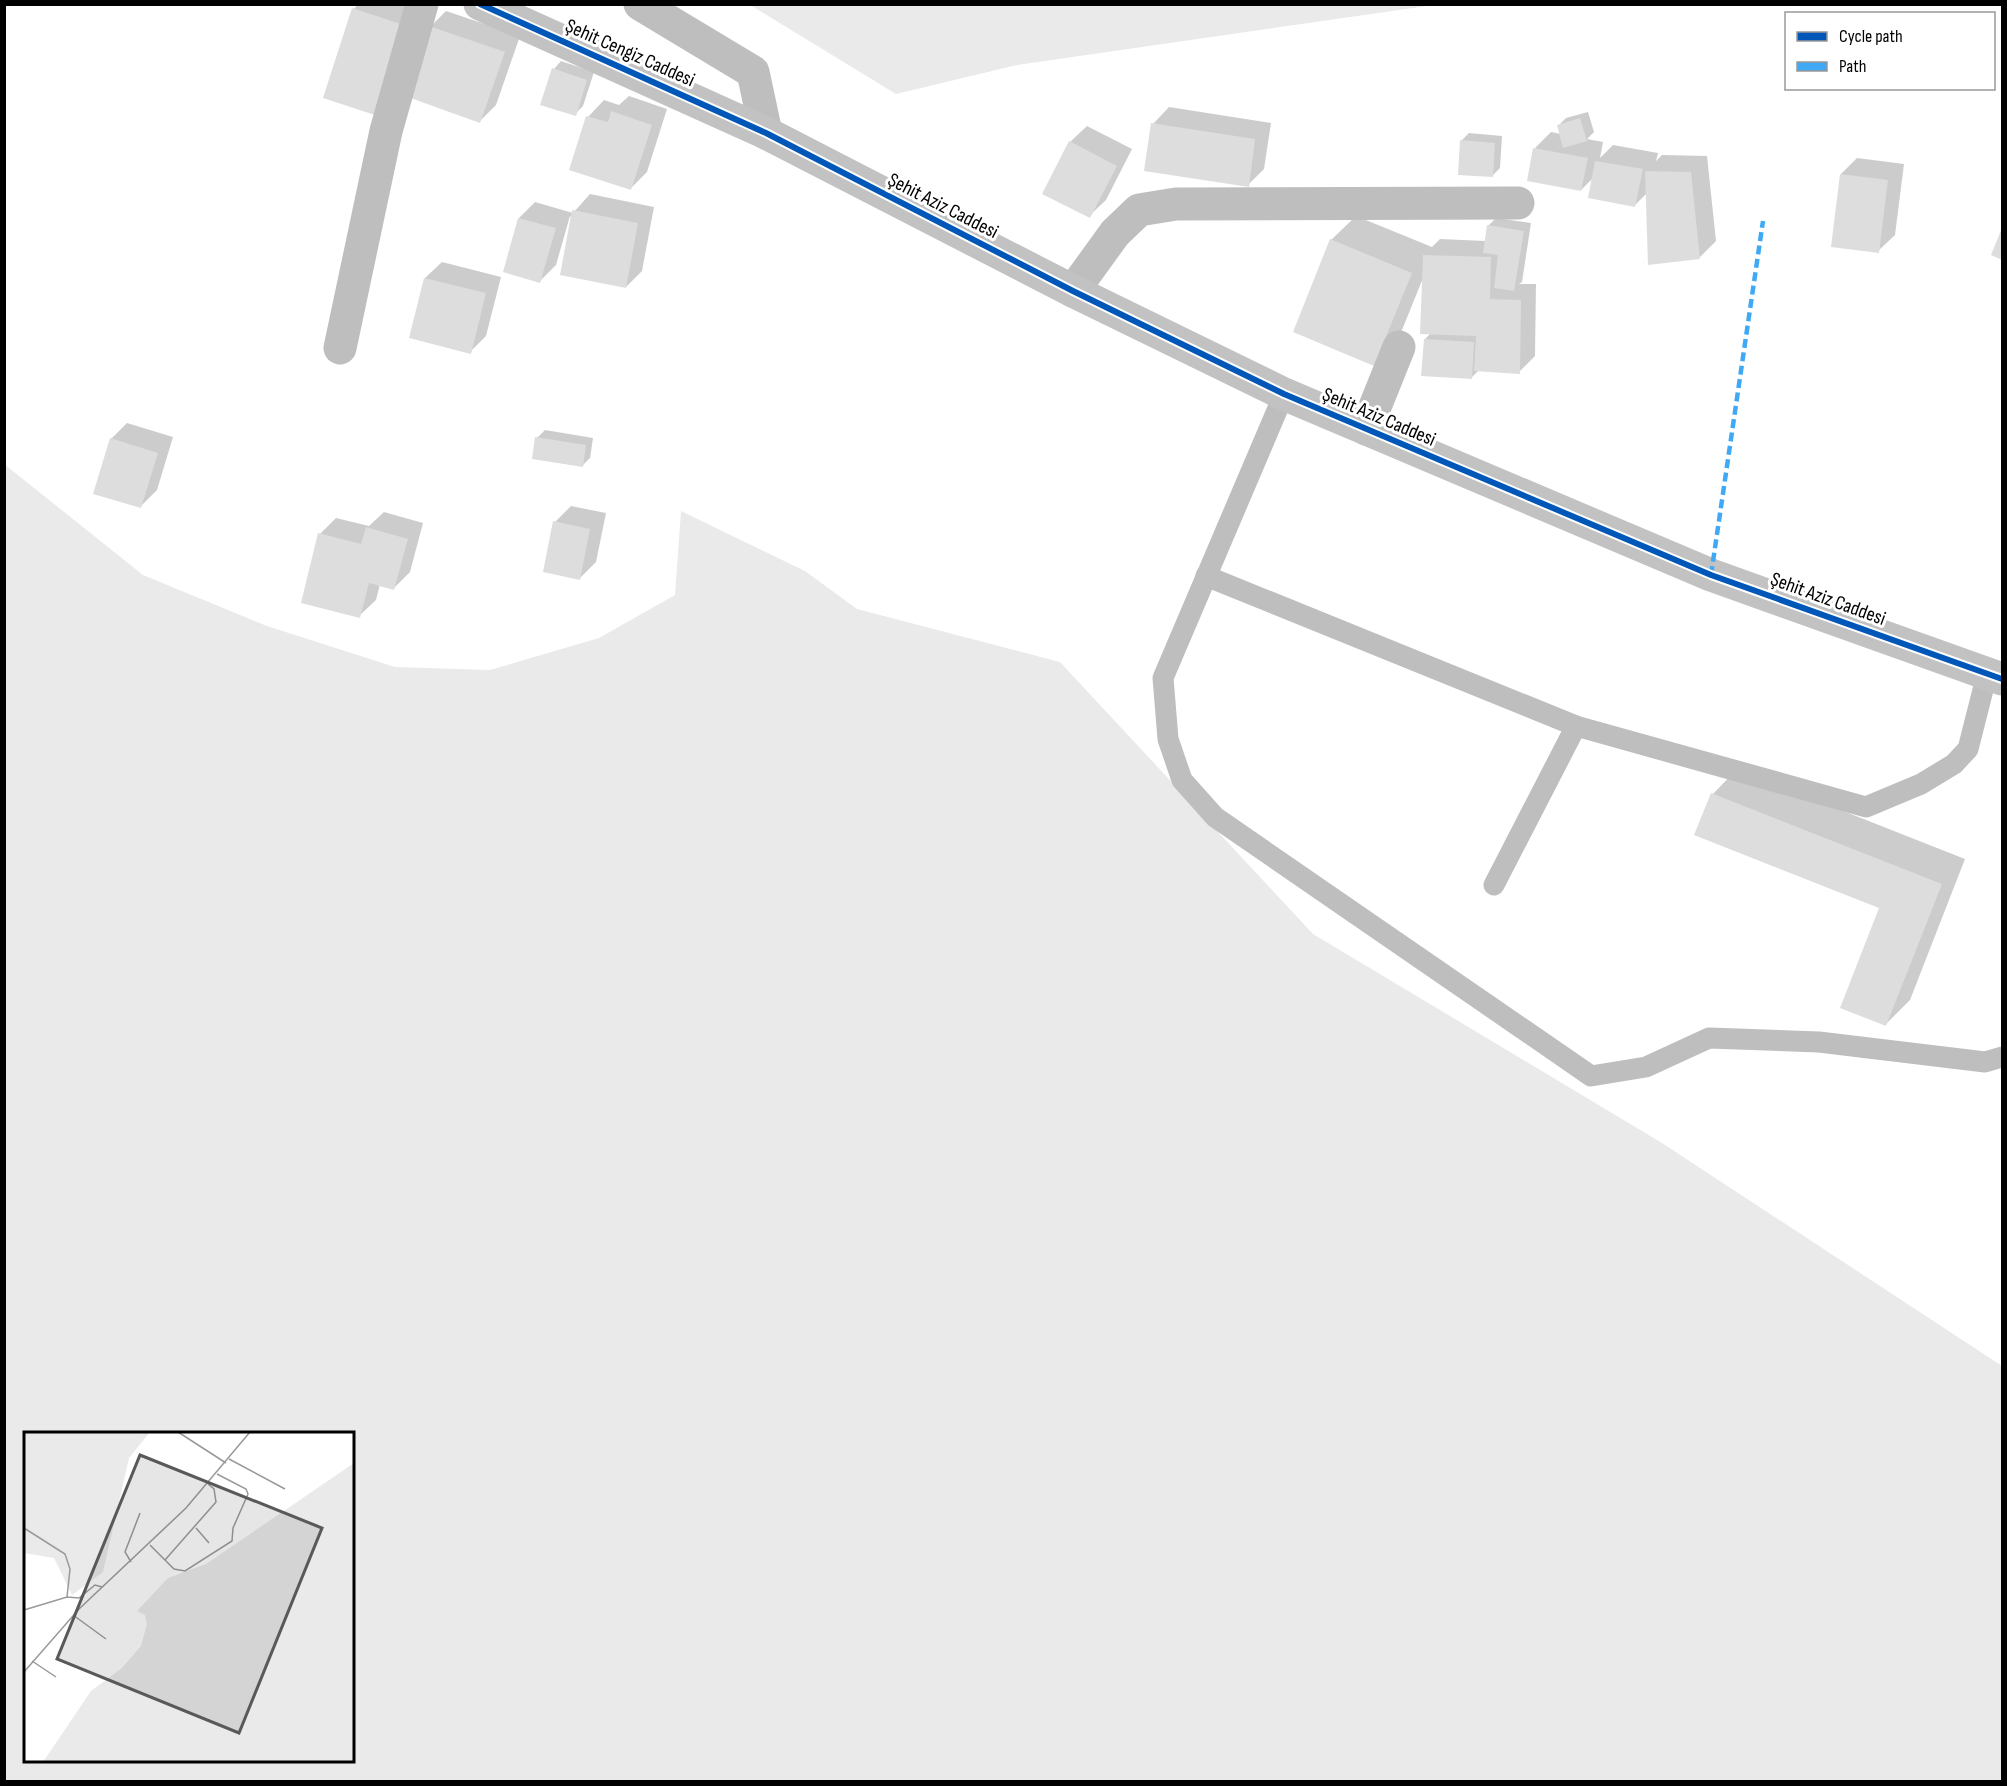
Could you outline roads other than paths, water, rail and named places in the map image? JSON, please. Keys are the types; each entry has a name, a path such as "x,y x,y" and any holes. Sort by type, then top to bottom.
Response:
{"street":[{"path":"340,348 386,131 422,4"},
{"name":"Şehit Cengiz Caddesi","path":"480,4 766,132"},
{"path":"640,4 753,72 766,132"},
{"name":"Şehit Aziz Caddesi","path":"766,132 1073,291 1284,394 1711,574 1995,676"},
{"path":"1073,291 1115,233 1139,210 1176,204 1518,203"},
{"path":"1366,429 1399,347"}],"lane":[{"path":"1284,394 1163,678 1168,740 1182,780 1215,817 1591,1076 1646,1067 1709,1038 1819,1042 1985,1062 2002,1057"},
{"path":"1206,576 1576,726 1866,807 1921,784 1954,764 1968,749 1995,676"},
{"path":"1494,885 1576,726"}]}
